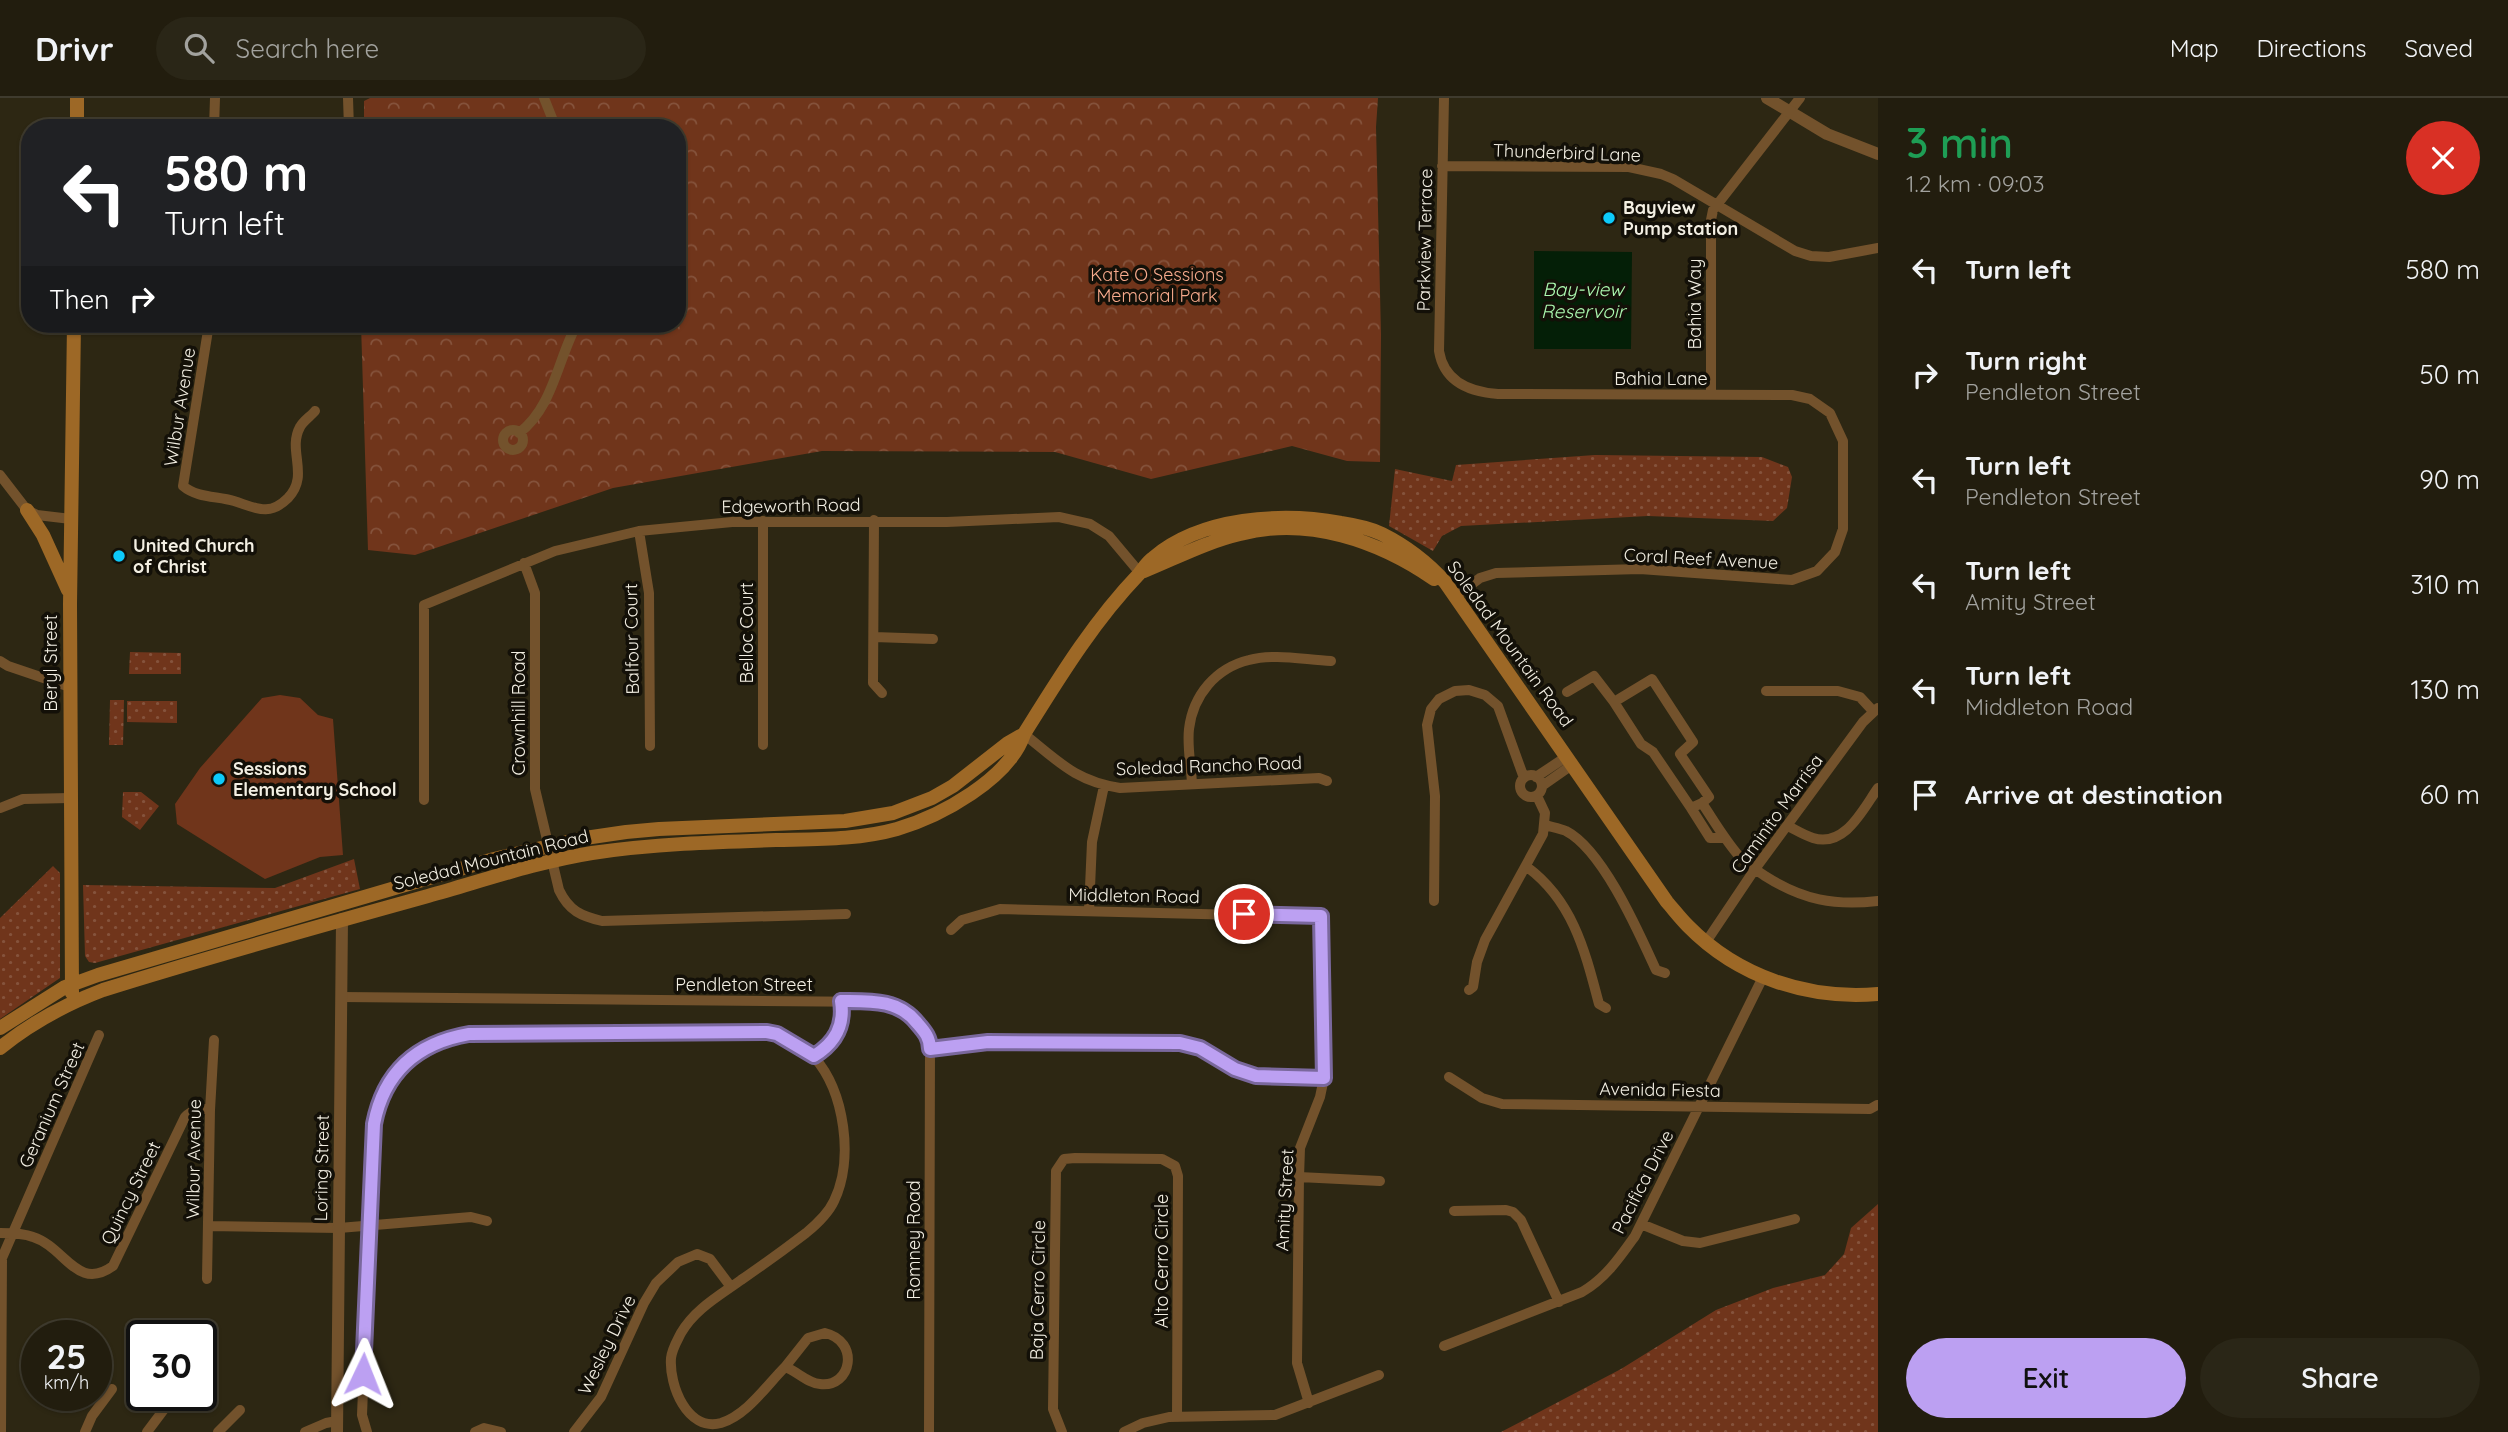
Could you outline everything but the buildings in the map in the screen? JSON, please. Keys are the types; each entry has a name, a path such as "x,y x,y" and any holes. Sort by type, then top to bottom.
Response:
{"main road":[{"path":"77,98 77,119"},
{"name":"Beryl Street","path":"72,1002 70,596 74,333"},
{"path":"27,510 43,535 70,596"},
{"name":"Soledad Mountain Road","path":"0,1048 35,1023 72,1002 139,978 498,875 588,854 660,845 847,837 898,829 939,813 983,784 1007,763 1104,612 1152,558 1169,547 1225,524 1265,517 1297,516 1354,525 1381,533 1428,564 1456,596 1667,902 1706,942 1735,963 1763,977 1817,992 1846,996 1878,994"},
{"path":"1140,573 1197,548 1244,533 1301,529 1351,537 1376,546 1401,557 1456,596"},
{"name":"Soledad Mountain Road","path":"0,1028 26,1010 72,985 134,963 548,846 585,838 659,829 845,821 893,813 932,798 953,786 1008,743 1024,734"}],"street":[{"path":"214,119 215,98"},
{"path":"348,98 349,119"},
{"path":"544,98 552,119"},
{"name":"Parkview Terrace","path":"1444,98 1439,351 1441,362 1452,379"},
{"path":"1767,98 1827,134 1878,155"},
{"name":"Bahia Way","path":"1710,395 1713,210 1800,98"},
{"name":"Thunderbird Lane","path":"1443,166 1629,167 1661,174 1795,251 1811,256 1829,257 1878,248"},
{"name":"Wilbur Avenue","path":"208,333 183,486 190,492 232,501 259,511 279,507 294,492 299,479 295,444 300,426 315,411"},
{"path":"519,433 529,426 547,396 572,333"},
{"name":"Bahia Lane","path":"1452,379 1462,386 1498,394 1792,395 1810,400 1830,413 1839,427 1843,448"},
{"name":"Coral Reef Avenue","path":"1456,596 1480,578 1496,573 1640,569 1792,580 1818,571 1835,552 1843,529 1843,448"},
{"path":"0,475 27,510 37,515 71,519"},
{"name":"Edgeworth Road","path":"424,800 423,610 427,603 433,600 555,551 639,531 763,521 947,522 1059,517 1090,524 1110,536 1140,573"},
{"path":"874,520 873,683 882,692"},
{"name":"Belloc Court","path":"763,521 763,745"},
{"name":"Balfour Court","path":"639,531 649,593 650,746"},
{"name":"Crownhill Road","path":"524,563 535,593 535,789 552,863"},
{"path":"874,637 933,639"},
{"path":"1192,783 1188,730 1194,706 1205,688 1223,670 1250,660 1267,658 1331,661"},
{"path":"0,661 70,687"},
{"path":"1567,692 1594,676 1642,744 1653,752 1710,838 1725,838"},
{"path":"1614,702 1652,679 1693,741 1680,754 1709,796 1691,808"},
{"path":"1434,901 1434,796 1427,725 1431,709 1439,699 1455,691 1469,690 1485,695 1499,706 1524,778"},
{"path":"1766,691 1838,691 1860,697 1875,710"},
{"name":"Caminito Marrisa","path":"1706,942 1755,869 1875,710"},
{"name":"Soledad Rancho Road","path":"1024,734 1078,777 1104,786 1120,788 1320,778 1327,781"},
{"path":"1469,990 1473,987 1477,962 1485,940 1527,866 1545,825 1545,813 1538,786 1531,775 1524,778 1520,787 1523,794 1529,797 1538,786 1569,761"},
{"path":"1089,910 1092,842 1104,786"},
{"path":"1788,826 1815,839 1828,839 1841,834 1849,829 1878,788"},
{"path":"0,807 23,799 70,798"},
{"path":"1702,803 1741,859 1781,886 1803,896 1835,904 1878,901"},
{"path":"1545,825 1566,832 1587,848 1626,906 1656,970 1665,973"},
{"path":"552,863 565,901 575,913 602,920 846,914"},
{"path":"1527,866 1545,880 1572,919 1586,954 1599,1004 1606,1008"},
{"name":"Loring Street","path":"337,904 342,919 337,1427"},
{"name":"Middleton Road","path":"951,930 962,920 1000,909 1321,916"},
{"name":"Amity Street","path":"1309,1403 1297,1363 1299,1177 1300,1148 1320,1097 1324,1078 1321,916"},
{"name":"Pacifica Drive","path":"1444,1346 1559,1301 1596,1283 1613,1266 1641,1224 1763,977"},
{"name":"Pendleton Street","path":"341,997 882,1002 901,1008 913,1017 926,1033 930,1049"},
{"path":"814,1056 828,1047 841,1026 841,1001"},
{"path":"367,1432 362,1415 376,1111 389,1081 405,1062 448,1038 469,1034 767,1032 777,1034 814,1056 830,1081 843,1124 843,1174 834,1201 822,1220 806,1233 697,1311 674,1347 672,1366 679,1398 688,1414 699,1423 707,1425 719,1424 737,1417 785,1367 804,1342 819,1334 837,1337 848,1354 848,1362 841,1377 826,1384 810,1381 793,1369 785,1367"},
{"name":"Geranium Street","path":"1,1432 2,1258 99,1035"},
{"name":"Wilbur Avenue","path":"207,1279 214,1040"},
{"path":"930,1049 988,1042 1180,1043 1200,1048 1235,1069 1256,1076 1324,1078"},
{"name":"Romney Road","path":"929,1432 930,1049"},
{"name":"Avenida Fiesta","path":"1449,1077 1482,1098 1503,1104 1870,1109 1877,1105"},
{"name":"Quincy Street","path":"0,1233 34,1237 51,1246 82,1273 103,1273 113,1266 185,1117 204,1108 210,1110"},
{"name":"Alto Cerro Circle","path":"1075,1157 1162,1159 1175,1166 1178,1176 1177,1417"},
{"name":"Baja Cerro Circle","path":"1062,1432 1053,1409 1056,1171 1064,1159 1075,1157"},
{"path":"1299,1177 1380,1181"},
{"path":"1454,1211 1513,1212 1521,1220 1559,1301"},
{"path":"208,1226 339,1228 471,1217 487,1221"},
{"path":"1641,1224 1683,1241 1700,1244 1795,1219"},
{"name":"Wesley Drive","path":"574,1432 601,1397 656,1283 678,1262 697,1254 710,1259 731,1287"},
{"path":"1124,1432 1143,1423 1177,1417 1275,1415 1379,1376"},
{"path":"85,1432 92,1416 113,1389"},
{"path":"218,1432 240,1410"},
{"path":"147,1432 163,1411"},
{"path":"305,1432 326,1423 337,1427"},
{"path":"475,1432 484,1427 501,1432"}],"green space":[{"name":"Kate O Sessions Memorial Park","path":"370,98 1378,98 1376,127 1381,334 1380,462 1347,461 1292,446 1151,479 1055,452 822,451 613,488 415,555 368,550 361,333 686,333 686,119 364,119 364,101"},
{"path":"1595,455 1762,457 1788,467 1792,477 1787,508 1773,521 1648,516 1461,526 1442,536 1433,551 1389,526 1395,469 1452,481 1456,465"},
{"path":"130,652 181,653 181,674 129,674"},
{"path":"280,695 300,698 318,715 333,719 343,855 320,857 265,879 177,824 175,804 200,768 262,698"},
{"path":"110,700 124,700 123,745 109,745"},
{"path":"127,701 177,701 177,723 127,722"},
{"path":"123,792 141,792 159,806 140,830 122,817"},
{"path":"354,859 360,889 95,963 89,962 85,956 83,885 275,888"},
{"path":"53,866 60,873 60,978 0,1019 0,918"},
{"path":"1878,1204 1878,1432 1501,1432 1621,1369 1716,1310 1773,1288 1825,1275 1844,1254 1851,1228"}],"water":[{"name":"Bay-view Reservoir","path":"1534,251 1632,252 1631,349 1534,349"}],"place":[{"name":"Bayview Pump station","path":"1609,218"},
{"name":"United Church of Christ","path":"119,556"},
{"name":"Sessions Elementary School","path":"219,779"}],"route":[{"path":"363,1374 376,1111 389,1081 414,1055 448,1038 469,1034 767,1032 777,1034 814,1056 828,1047 841,1026 841,1001 882,1002 901,1008 913,1017 926,1033 930,1049 988,1042 1180,1043 1200,1048 1235,1069 1256,1076 1324,1078 1321,916 1244,914"}]}
